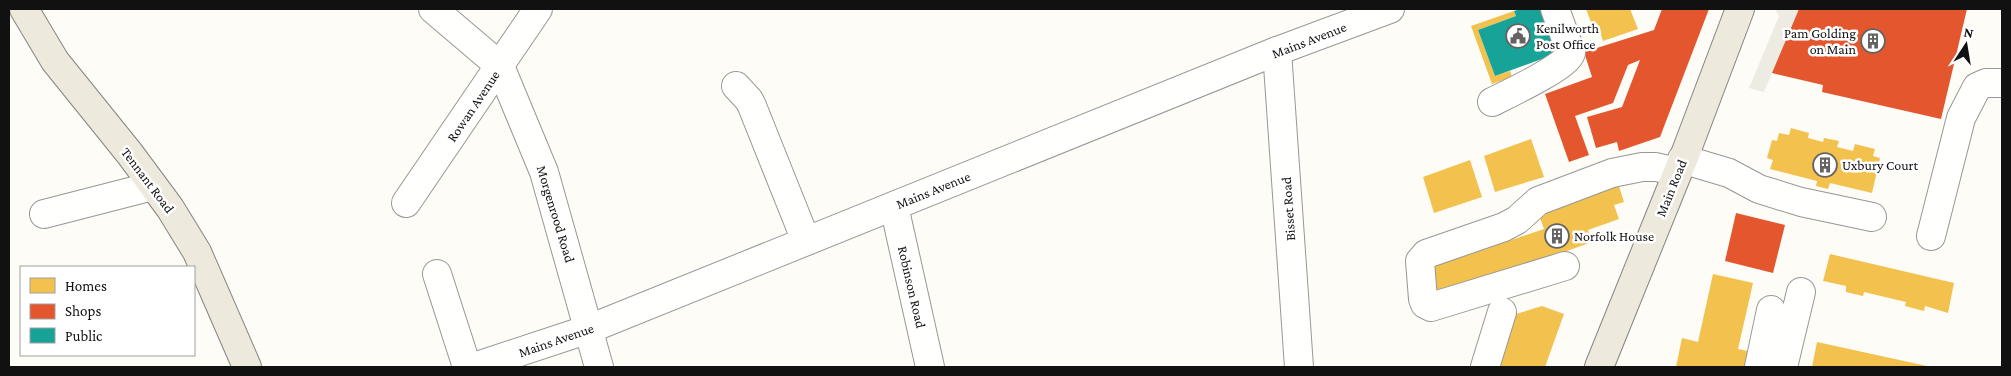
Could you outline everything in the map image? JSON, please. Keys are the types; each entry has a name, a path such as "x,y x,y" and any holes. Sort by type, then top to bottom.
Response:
{"main road":[{"name":"Tennant Road","path":"24,9 55,61 170,208 197,252 247,367"},
{"name":"Main Road","path":"1599,367 1680,166 1740,9"}],"street":[{"path":"433,9 500,66"},
{"name":"Rowan Avenue","path":"406,203 538,9"},
{"name":"Mains Avenue","path":"474,367 589,329 1276,52 1390,9"},
{"path":"1492,102 1559,66 1569,58 1571,53 1555,9"},
{"name":"Bisset Road","path":"1276,52 1299,367"},
{"name":"Morgenrood Road","path":"500,66 544,172 599,367"},
{"path":"1931,236 1961,118 1978,87 1986,83 2002,83"},
{"path":"736,86 752,106 806,242"},
{"path":"1565,266 1431,307 1425,304 1423,299 1420,261 1426,254 1504,227 1517,220 1538,201 1612,173 1642,167 1680,166 1729,173 1759,189 1801,202 1872,217"},
{"path":"44,214 153,186"},
{"name":"Robinson Road","path":"894,206 930,367"},
{"path":"437,274 467,367"},
{"path":"1783,367 1801,292"},
{"path":"1759,367 1771,310"},
{"path":"1485,367 1502,312"}],"shaded area":[{"path":"1775,9 1799,9 1764,92 1749,88 1779,16"}],"building: Homes":[{"path":"1586,9 1630,9 1638,29 1603,41 1597,23 1592,25"},
{"path":"1514,11 1516,16 1478,30 1495,76 1510,71 1512,77 1492,84 1471,26"},
{"name":"Uxbury Court","path":"1791,128 1809,133 1808,138 1823,142 1824,138 1839,141 1837,147 1853,151 1855,144 1875,149 1873,156 1880,158 1872,193 1830,183 1828,189 1816,186 1817,181 1770,169 1773,160 1767,158 1772,140 1777,141 1779,133 1789,135"},
{"path":"1531,139 1544,177 1495,192 1484,156"},
{"path":"1470,160 1482,197 1434,213 1423,177"},
{"name":"Norfolk House","path":"1616,177 1624,202 1614,205 1619,219 1588,230 1592,242 1429,300 1426,269 1544,229 1535,204"},
{"path":"1830,254 1954,283 1948,313 1925,306 1924,311 1905,306 1906,302 1864,292 1863,296 1846,292 1846,286 1823,281"},
{"path":"1713,274 1753,283 1738,349 1752,352 1748,367 1676,367 1682,338 1698,342"},
{"path":"1542,306 1564,314 1545,367 1497,367 1516,314"},
{"path":"1817,342 1927,366 1812,367"}],"building: Shops":[{"path":"1662,9 1709,9 1660,137 1619,151 1617,142 1596,148 1587,117 1622,107 1640,60 1628,65 1613,103 1575,116 1589,155 1569,162 1545,94 1592,77 1584,52 1654,30"},
{"name":"Pam Golding on Main","path":"1799,9 1967,9 1941,119 1822,92 1823,85 1772,73"},
{"path":"1736,213 1785,225 1773,273 1725,261"}],"building: Public":[{"path":"1520,9 1546,9 1561,52 1495,76 1478,30 1516,16 1514,11"}],"place":[{"name":"Kenilworth Post Office","path":"1518,36"},
{"name":"Pam Golding on Main","path":"1873,41"},
{"name":"Uxbury Court","path":"1825,165"},
{"name":"Norfolk House","path":"1557,236"}]}
